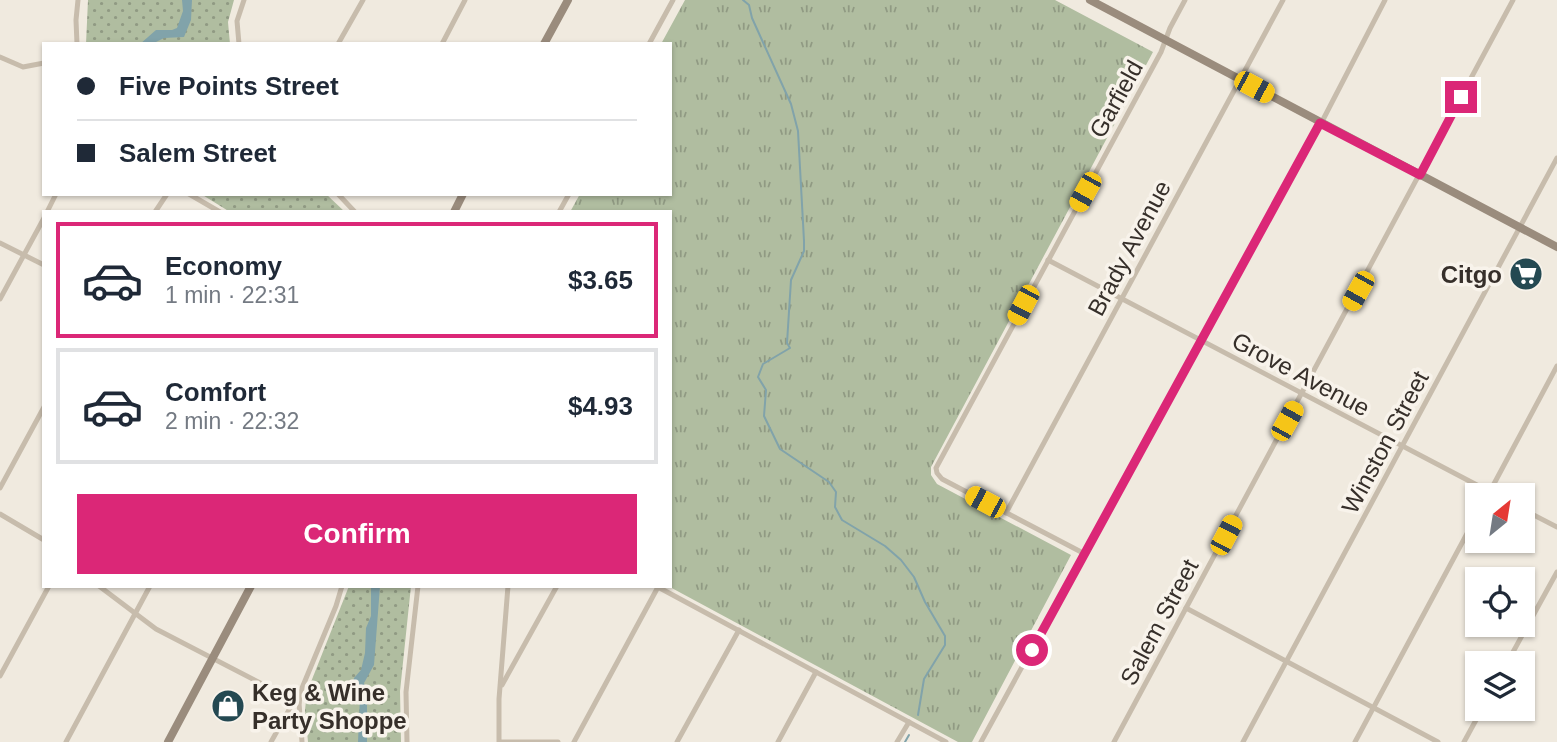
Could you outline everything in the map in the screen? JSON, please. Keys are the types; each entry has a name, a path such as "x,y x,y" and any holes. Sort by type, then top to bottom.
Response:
{"main road":[{"path":"545,42 568,0"},
{"path":"1090,0 1557,247"},
{"path":"168,742 250,588"}],"street":[{"path":"77,42 78,0"},
{"path":"239,42 237,21 244,0"},
{"path":"339,42 363,0"},
{"path":"443,42 466,0"},
{"path":"650,42 673,0"},
{"name":"Garfield","path":"1006,513 942,479 937,473 938,463 1166,41 1185,0"},
{"name":"Brady Avenue","path":"1006,513 1283,0"},
{"path":"981,742 1385,0"},
{"name":"Salem Street","path":"1114,742 1513,0"},
{"path":"0,57 23,67 42,63"},
{"name":"Winston Street","path":"1243,742 1557,158"},
{"path":"192,196 217,210"},
{"path":"340,196 353,210"},
{"path":"0,299 42,222"},
{"path":"0,243 42,264"},
{"name":"Grove Avenue","path":"1048,260 1470,483"},
{"path":"1493,483 1557,366"},
{"path":"0,488 42,411"},
{"path":"1006,513 1085,554"},
{"path":"0,514 42,539"},
{"path":"1535,516 1557,527"},
{"path":"1355,742 1465,537"},
{"path":"1514,651 1557,572"},
{"path":"0,677 48,588"},
{"path":"102,588 135,614 296,702"},
{"path":"66,742 149,588"},
{"path":"271,742 296,702 341,588"},
{"path":"407,742 406,692 418,588"},
{"path":"508,588 499,742 558,742"},
{"path":"501,688 556,588"},
{"path":"574,742 656,588"},
{"path":"659,588 946,742"},
{"path":"1186,608 1438,742"},
{"path":"677,742 739,630"},
{"path":"778,742 816,672"},
{"path":"296,702 303,742"},
{"path":"1464,742 1475,721"},
{"path":"897,742 909,722"}],"green space":[{"path":"88,0 234,0 228,22 230,42 86,42"},
{"path":"685,0 1055,0 1153,52 931,467 931,475 937,484 1071,555 972,742 958,742 672,588 672,210 571,210 579,196 672,196 672,42 662,42"},
{"path":"204,196 328,196 343,210 227,210"},
{"path":"348,588 411,588 400,691 401,742 308,742 305,710 307,692"}],"water":[{"path":"182,0 192,0 191,20 184,37 142,42 156,30 177,28 183,11"},
{"path":"371,588 380,588 374,665 364,683 367,693 367,742 358,742 360,697 358,692 352,689 354,678 361,670 366,628 371,616"}],"waterway":[{"path":"743,0 749,5 752,18 791,104 798,131 804,241 804,251 791,280 787,343 790,348 763,364 758,377 766,390 764,416 780,449 829,482 836,492 835,507 842,520 885,546 901,560 914,577 945,636 945,645 924,679 918,715"},
{"path":"905,742 909,735"}],"place":[{"name":"Citgo","path":"1526,274"},
{"name":"Keg & Wine Party Shoppe","path":"228,706"}],"route":[{"path":"1032,650 1320,123 1420,175 1461,97"}]}
